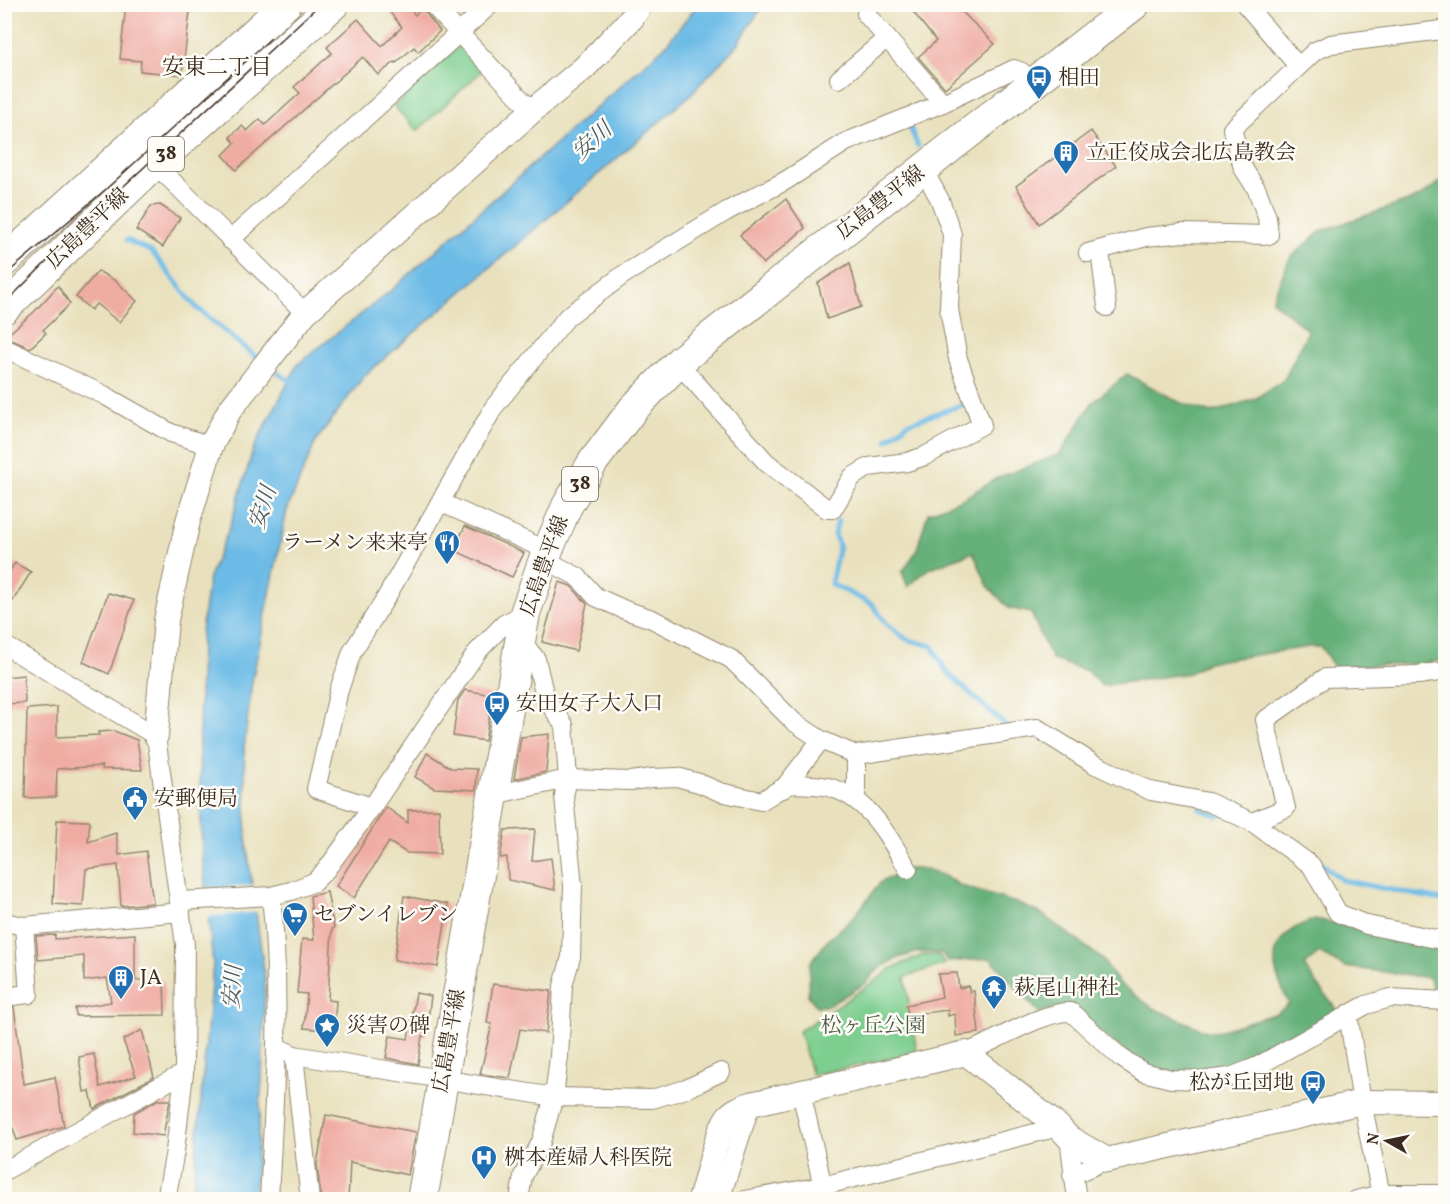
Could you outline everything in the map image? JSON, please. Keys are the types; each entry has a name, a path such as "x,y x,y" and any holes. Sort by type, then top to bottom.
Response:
{"main road":[{"name":"広島豊平線","path":"4,262 286,4"},
{"name":"広島豊平線","path":"4,309 155,164 334,4"},
{"name":"広島豊平線","path":"422,1200 523,626 546,555 567,506 593,462 633,409 679,364 923,169 1135,4"}],"street":[{"path":"432,4 532,111"},
{"path":"230,240 491,4"},
{"path":"166,1200 175,1151 184,1073 185,945 182,904 156,736 166,620 188,521 211,446 229,411 305,313 532,111 584,68 632,18 640,4"},
{"path":"868,4 867,14 943,103"},
{"path":"1245,4 1298,66"},
{"path":"1107,307 1094,252 1146,237 1184,233 1269,235 1267,218 1257,190 1243,168 1232,129 1315,51 1331,44 1442,30"},
{"path":"839,79 887,38"},
{"path":"372,807 316,789 339,690 352,652 387,596 494,406 567,317 623,275 727,211 785,181 846,142 943,103 1014,69 1022,72 1032,85"},
{"path":"155,164 305,313"},
{"path":"679,364 766,462 827,509 833,509 852,477 869,467 907,462 924,456 982,424 958,359 949,309 952,234 940,200 923,169"},
{"path":"4,348 104,395 171,433 211,446"},
{"path":"440,502 546,555 578,576 596,597 651,619 731,659 794,722 820,740 856,755 1037,728 1094,764 1151,791 1208,802 1252,822 1311,865 1338,913 1367,925 1446,941"},
{"path":"4,922 24,926 182,904 265,896 291,891 314,882 326,870 372,807 477,652 504,624 523,626 536,659 545,697 564,725 568,779 564,796 573,886 571,957 563,986 560,1057 554,1096 542,1142 523,1176 519,1200"},
{"path":"4,645 156,736"},
{"path":"1252,822 1286,808 1265,720 1325,678 1418,675 1446,671"},
{"path":"783,789 820,740"},
{"path":"856,755 856,800"},
{"path":"492,795 568,779 631,781 677,777 720,792 761,801 790,785 829,786 845,792 866,807 887,833 908,869"},
{"path":"265,896 276,946 277,1047 269,1200"},
{"path":"4,998 28,994 24,926"},
{"path":"700,1200 722,1129 727,1117 735,1110 751,1104 966,1053 1039,1020 1065,1011 1071,1012 1120,1057 1143,1072 1171,1079 1205,1080 1230,1077 1256,1067 1366,1005 1390,998 1446,1001"},
{"path":"1348,1014 1362,1102 1382,1197"},
{"path":"277,1047 294,1054 554,1096 652,1098 686,1089 721,1072"},
{"path":"966,1053 1064,1132 1107,1160"},
{"path":"294,1054 309,1200"},
{"path":"4,1170 184,1073"},
{"path":"801,1092 824,1193"},
{"path":"1072,1175 1107,1160 1362,1102 1446,1103"},
{"path":"720,1200 751,1104"},
{"path":"1064,1132 1077,1200"},
{"path":"744,1200 824,1193 1064,1132"},
{"path":"1356,1200 1446,1194"}],"green space":[{"path":"461,44 484,69 417,131 394,106"},
{"path":"1445,179 1445,660 1417,664 1334,667 1321,647 1309,647 1208,662 1189,673 1102,686 1087,671 1053,660 1031,613 1009,608 988,586 973,552 928,569 908,587 902,572 916,552 928,513 966,497 997,478 1060,454 1092,403 1127,374 1179,402 1211,413 1255,399 1284,380 1308,331 1272,300 1290,258 1321,231 1417,198"},
{"path":"908,869 927,869 961,886 1040,913 1101,958 1119,983 1153,1008 1206,1031 1216,1032 1277,1013 1289,1004 1275,969 1277,947 1286,935 1300,925 1315,919 1445,946 1445,991 1432,989 1430,978 1345,967 1319,953 1304,966 1338,1012 1280,1047 1224,1073 1191,1076 1146,1068 1066,1005 1039,1013 990,958 948,962 942,953 918,952 898,958 878,969 866,983 828,1006 816,1006 808,995 810,963 828,940 852,919 881,882"},
{"name":"松ヶ丘公園","path":"923,955 939,955 945,964 905,977 917,1053 812,1075 799,1031 890,969"}],"water":[{"name":"安川","path":"697,5 763,5 738,44 687,98 364,376 316,441 287,510 252,681 244,748 247,847 265,979 262,1079 254,1199 192,1200 213,964 202,853 199,744 201,632 209,577 230,526 254,447 298,364 394,288 665,46"}],"pier":[{"path":"255,885 259,912 205,917 202,889"}],"building":[{"path":"126,4 191,4 182,75 140,71 141,61 120,59"},
{"path":"383,4 405,4 415,15 422,8 440,31 418,52 414,47 378,75 363,57 236,170 223,155 235,143 230,137 242,126 247,131 260,119 265,125 300,93 294,87 332,53 327,47 358,19 382,46 402,27"},
{"path":"907,4 954,4 995,44 945,88 918,57 936,41"},
{"name":"立正佼成会北広島教会","path":"1091,131 1116,166 1039,224 1016,186"},
{"path":"786,199 805,228 763,264 740,235"},
{"path":"160,205 180,218 163,247 136,230 151,206"},
{"path":"850,263 861,307 827,319 818,283"},
{"path":"98,271 116,281 137,301 119,322 96,304 91,310 76,297"},
{"path":"58,286 70,304 43,330 46,333 30,348 5,337 34,312"},
{"path":"465,526 524,553 512,577 454,550"},
{"path":"15,563 31,572 4,615 4,579"},
{"path":"559,582 571,586 587,604 576,651 542,642"},
{"path":"108,593 134,600 109,674 83,662"},
{"path":"24,675 25,703 4,704 4,677"},
{"path":"465,690 493,695 485,741 453,736 458,700"},
{"path":"57,707 57,737 99,735 98,732 114,731 137,740 142,770 102,769 102,766 57,769 56,797 25,798 27,709"},
{"path":"549,734 546,772 514,779 521,737"},
{"path":"427,753 451,768 477,769 476,790 434,788 415,777"},
{"path":"386,807 408,823 408,810 439,809 440,854 407,853 389,842 354,898 336,886"},
{"path":"57,820 90,821 88,842 116,833 119,855 146,851 153,903 121,906 118,865 86,869 83,906 53,904"},
{"path":"535,829 532,861 551,858 555,890 508,880 507,857 500,858 505,830"},
{"path":"327,892 334,928 332,929 328,1000 336,1001 334,1031 304,1028 307,994 297,993 302,939 314,940 310,896"},
{"path":"404,896 448,904 438,967 394,960"},
{"path":"135,934 135,980 164,981 165,1015 76,1016 75,1008 111,1002 107,978 84,981 84,956 38,960 36,936 55,935 55,939"},
{"path":"957,973 959,988 968,986 970,992 974,991 979,1033 956,1036 955,1014 948,1016 948,1010 908,1015 906,1005 942,997 938,974"},
{"path":"493,984 551,991 546,1033 520,1029 510,1078 480,1074 492,1024 487,1023"},
{"path":"416,993 431,996 426,1036 422,1036 418,1064 386,1058 390,1036 408,1039"},
{"path":"14,1007 24,1084 55,1077 64,1126 17,1140 4,1103 4,1008"},
{"path":"142,1030 154,1077 94,1109 90,1091 84,1092 79,1057 94,1054 100,1087 136,1076 123,1040"},
{"path":"157,1100 170,1100 163,1136 133,1132 134,1113"},
{"path":"326,1115 416,1132 408,1175 350,1162 348,1200 321,1200 317,1164"}],"waterway":[{"path":"909,125 918,146"},
{"path":"127,240 152,252 196,307 256,357"},
{"path":"278,373 294,384"},
{"path":"887,440 908,423 968,403 967,399"},
{"path":"838,521 834,535 839,545 831,584 872,604 886,623 906,639 932,646 947,672 1005,725"},
{"path":"1200,809 1219,816"},
{"path":"1316,859 1342,880 1446,901"}],"tram line":[{"path":"4,304 112,197 320,4"},
{"path":"4,276 105,190 271,38"}],"place":[{"name":"相田","path":"1039,101"},
{"name":"立正佼成会北広島教会","path":"1066,176"},
{"name":"ラーメン来来亭","path":"447,566"},
{"name":"安田女子大入口","path":"497,727"},
{"name":"安郵便局","path":"135,822"},
{"name":"セブンイレブン","path":"295,938"},
{"name":"JA","path":"121,1001"},
{"name":"萩尾山神社","path":"994,1011"},
{"name":"災害の碑","path":"327,1049"},
{"name":"松が丘団地","path":"1313,1106"},
{"name":"桝本産婦人科医院","path":"484,1181"}],"district":[{"name":"安東二丁目","path":"217,68"}]}
